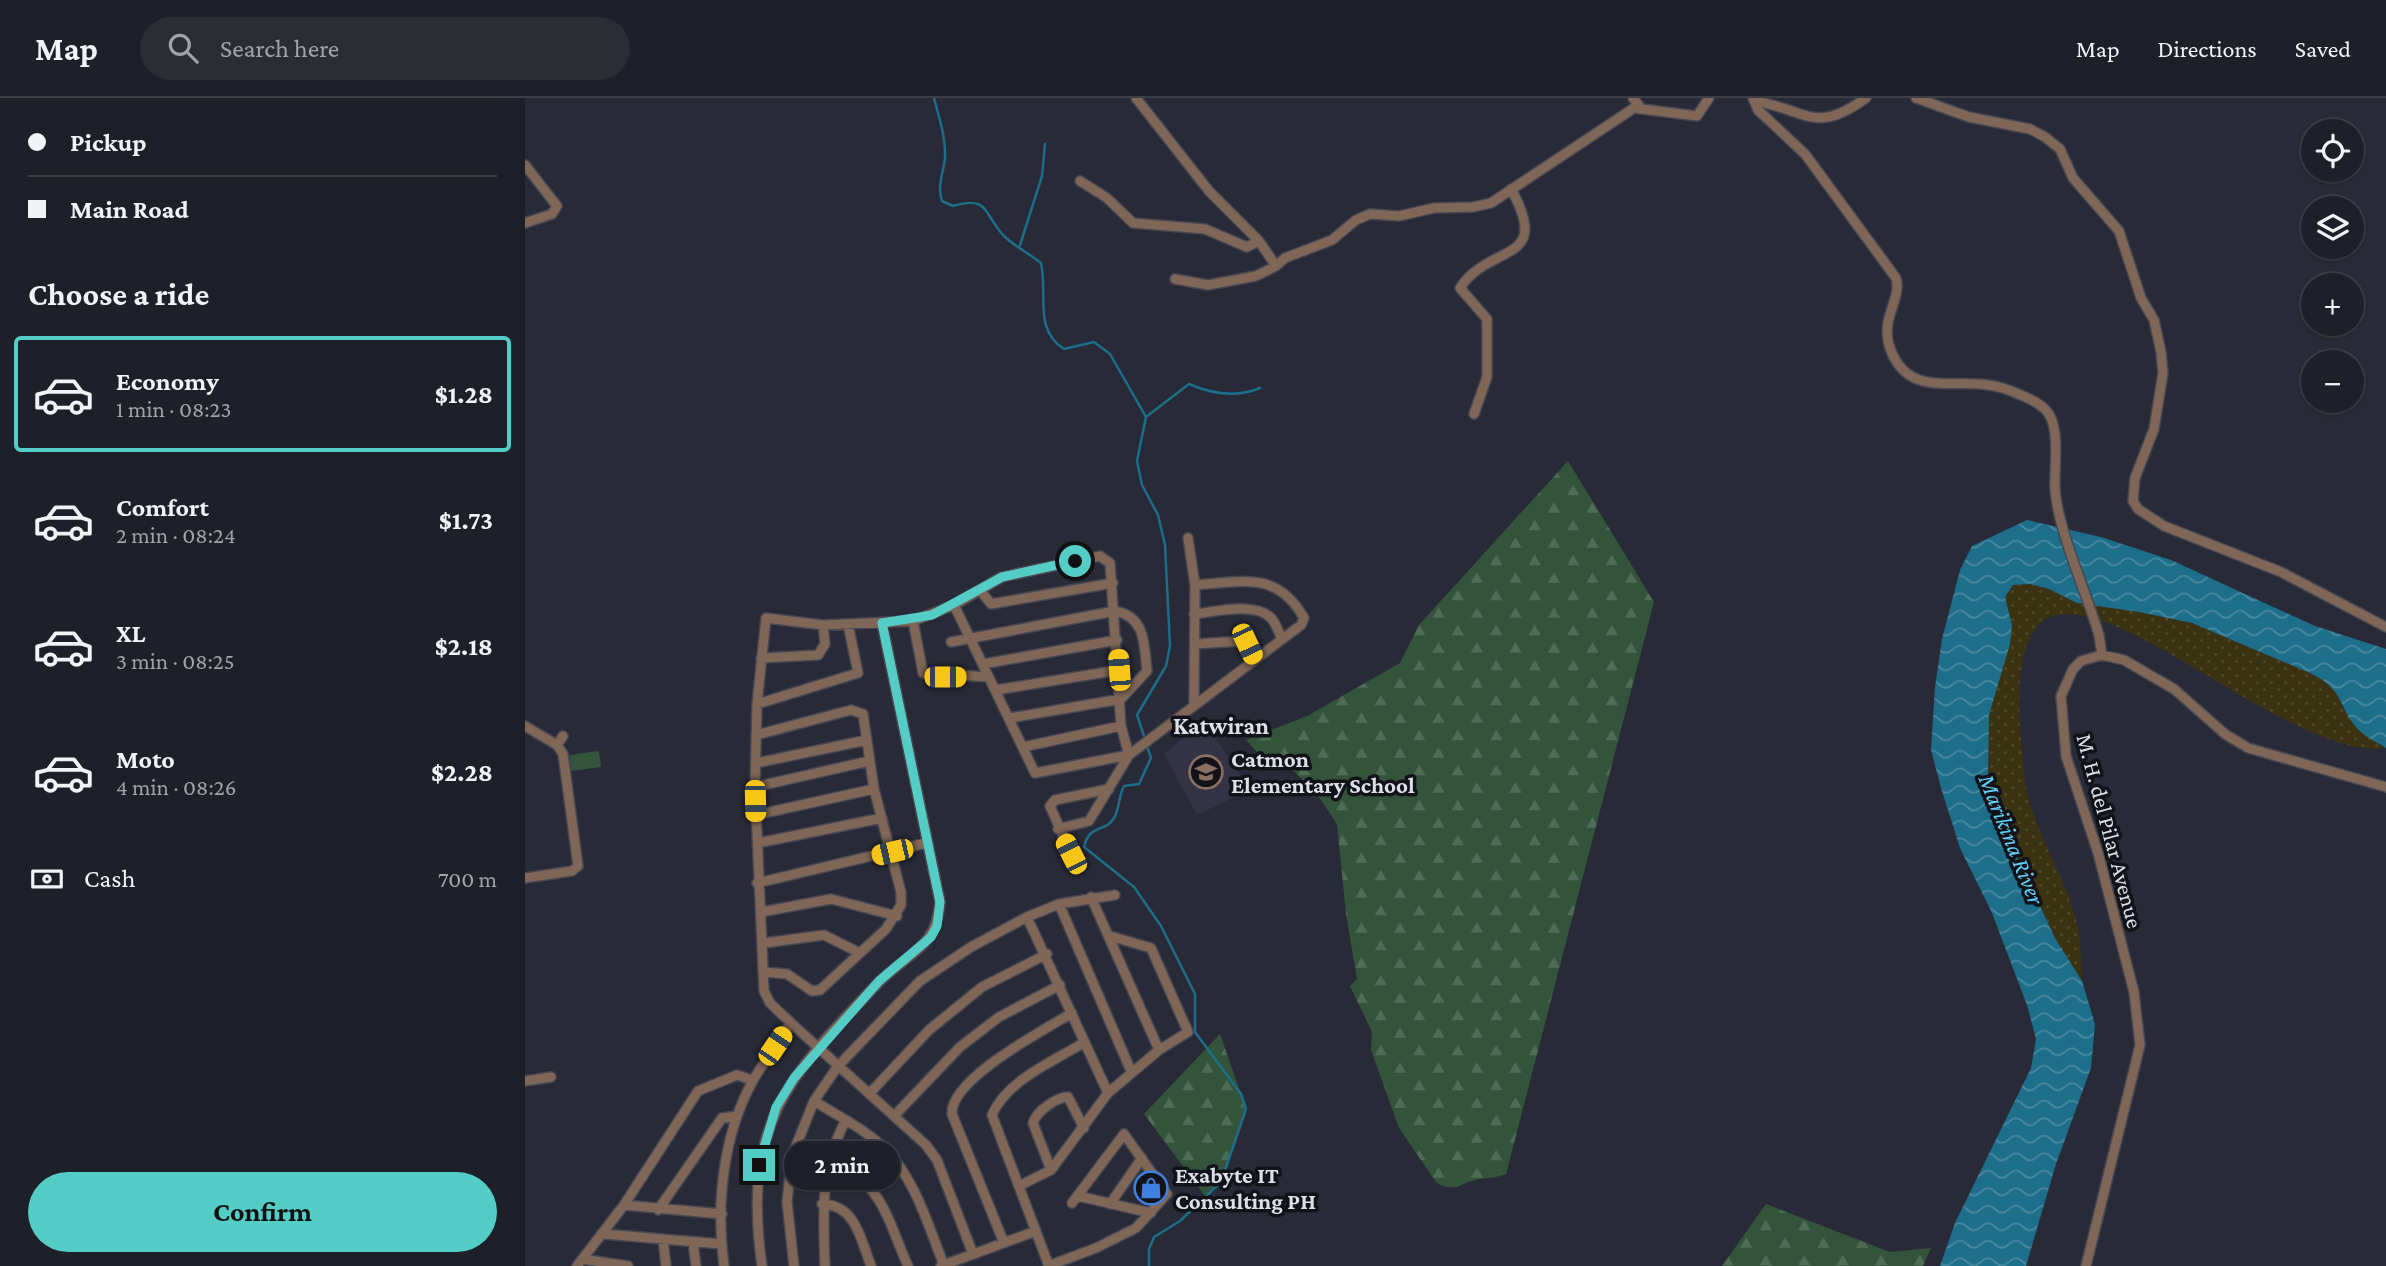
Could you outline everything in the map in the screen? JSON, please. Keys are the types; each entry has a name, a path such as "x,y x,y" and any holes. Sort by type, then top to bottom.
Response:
{"street":[{"path":"1136,98 1209,191 1259,241 1276,266"},
{"path":"1633,98 1640,107"},
{"path":"1175,279 1214,284 1247,279 1276,266 1285,258 1332,240 1356,220 1370,214 1399,216 1450,206 1481,206 1511,189 1606,124 1640,107 1697,116 1709,98"},
{"path":"1753,100 1825,119 1850,111 1866,98"},
{"path":"1916,98 1969,117 2030,129 2045,137 2060,149 2073,178 2119,231 2141,298 2154,320 2161,352 2161,390 2154,429 2135,478 2133,501 2138,509 2164,526 2281,572 2386,627"},
{"path":"1753,100 1769,122 1805,153 1896,278 1898,293 1888,315 1888,343 1904,370 1927,383 1989,385 2009,390 2035,401 2048,413 2053,430 2055,487 2060,515 2097,628 2102,655 2124,660 2174,689 2225,734 2248,748 2386,787"},
{"path":"525,165 557,206 552,214 525,223"},
{"path":"1080,181 1107,198 1133,223 1205,229 1247,247 1259,241"},
{"path":"1474,414 1487,377 1487,319 1460,288 1482,268 1512,250 1524,237 1527,229 1525,215 1511,189"},
{"path":"1188,538 1195,585 1194,705"},
{"path":"973,1254 937,1160 895,1115 791,1023 771,1003 764,990 764,943 757,883 755,787 757,704 766,618 823,625 912,621 954,605 1002,577 1100,556 1110,563 1113,583 1121,726 1129,755"},
{"path":"1058,829 1089,821 1129,755 1301,625 1304,618 1294,602 1279,589 1265,582 1195,585"},
{"path":"980,590 991,604 1113,583"},
{"path":"954,605 1035,773 1129,755"},
{"path":"1195,614 1246,610 1263,612 1272,619 1282,639"},
{"path":"951,642 1115,611 1128,613 1143,631 1147,671 1121,699 1010,718"},
{"path":"912,621 923,674 989,677"},
{"path":"762,1266 756,1193 766,1133 782,1097 818,1048 879,981 931,937 937,926 940,902 882,623"},
{"path":"757,704 858,673 848,624"},
{"path":"761,658 818,655 825,645 823,625"},
{"path":"983,664 1117,640"},
{"path":"1195,644 1241,640 1247,644 1254,659"},
{"name":"M. H. del Pilar Avenue","path":"2086,1266 2140,1045 2139,1018 2133,992 2098,853 2069,766 2061,709 2066,680 2073,669 2081,661 2102,655"},
{"path":"996,691 1119,670"},
{"path":"756,735 851,710 863,714 874,789 901,892 897,916 820,990 812,990 787,974 765,972"},
{"path":"525,726 557,745 564,758 578,866 572,871 525,878"},
{"path":"1023,747 1121,726"},
{"path":"557,745 563,736"},
{"path":"756,763 867,740"},
{"path":"755,787 869,761"},
{"path":"756,815 874,789"},
{"path":"1071,854 1050,806 1055,800 1109,789"},
{"path":"758,843 882,818"},
{"path":"757,883 926,843"},
{"path":"794,1266 786,1202 788,1179 803,1122 838,1066 920,981 971,947 1027,917 1059,904 1115,895"},
{"path":"1091,897 1159,1050"},
{"path":"761,912 831,899 897,916"},
{"path":"1059,904 1131,1071"},
{"path":"1027,917 1047,954 1108,1093"},
{"path":"764,943 824,935 858,952"},
{"path":"1019,1186 1051,1170 1108,1093 1131,1071 1188,1032 1151,948 1110,936"},
{"path":"870,1093 929,1030 982,987 1047,954"},
{"path":"895,1115 960,1047 999,1017 1060,985"},
{"path":"1004,1243 952,1114 952,1105 959,1093 985,1069 1072,1013"},
{"path":"775,1046 791,1023"},
{"path":"1085,1042 1020,1082 996,1105 992,1115 1049,1266 1136,1228 1151,1213 1167,1194 1123,1134 1075,1199 1151,1213"},
{"path":"725,1266 722,1214 728,1152 737,1116 752,1080 762,1066"},
{"path":"579,1262 604,1234 698,1091 737,1074 752,1080"},
{"path":"525,1081 551,1077"},
{"path":"1051,1170 1033,1123 1035,1116 1062,1097 1067,1097 1084,1128"},
{"path":"814,1101 868,1134 899,1166 912,1187 942,1265 1035,1231"},
{"path":"658,1210 722,1118 737,1116"},
{"path":"825,1266 822,1205 834,1142 846,1120"},
{"path":"1110,1204 1142,1158"},
{"path":"829,1161 845,1167 875,1190 908,1266"},
{"path":"624,1205 722,1214"},
{"path":"822,1205 836,1205 851,1215 871,1266"},
{"path":"604,1234 722,1244"},
{"path":"663,1239 666,1266"},
{"path":"692,1242 696,1266"},
{"path":"579,1262 628,1266"}],"shaded area":[{"name":"Catmon Elementary School","path":"1204,721 1250,790 1197,815 1164,754"}],"green space":[{"path":"1568,461 1654,602 1506,1174 1478,1179 1457,1187 1447,1187 1436,1182 1399,1128 1371,1050 1372,1032 1350,986 1357,979 1346,914 1337,824 1321,800 1294,771 1274,758 1257,752 1246,740 1307,716 1400,663 1419,625"},
{"path":"599,751 601,767 571,771 569,755"},
{"path":"1220,1034 1246,1109 1221,1182 1205,1196 1144,1114"},
{"path":"1766,1204 1890,1252 1931,1248 1923,1266 1722,1266"}],"sand":[{"path":"2030,584 2049,589 2077,603 2192,623 2310,673 2331,687 2354,725 2362,733 2386,748 2348,745 2304,729 2160,648 2116,627 2078,615 2048,618 2037,626 2029,639 2021,672 2019,708 2023,764 2032,810 2068,894 2077,923 2082,981 2055,938 2016,855 1988,783 1989,715 2012,625 2005,597 2013,585"}],"water":[{"path":"2027,520 2101,537 2171,560 2315,626 2386,649 2386,748 2362,733 2354,725 2331,687 2310,673 2192,623 2077,603 2049,589 2030,584 2013,585 2005,597 2012,625 2010,644 1989,715 1988,783 2016,855 2055,938 2082,981 2095,1024 2091,1068 2056,1164 2026,1266 1940,1266 1955,1223 2031,1068 2036,1039 2027,1005 1992,913 1960,848 1941,788 1931,750 1935,687 1942,639 1960,570 1972,546"}],"waterway":[{"path":"934,98 945,150 940,185 942,201 953,206 965,203 980,205 1004,236 1041,263 1043,310 1048,331 1054,341 1064,349 1094,342 1110,354 1146,417 1137,461 1142,485 1158,515 1165,545 1170,646 1166,666 1137,715 1145,739"},
{"path":"1020,245 1042,176 1045,144"},
{"path":"1146,417 1189,384 1224,394 1260,388"},
{"path":"1147,746 1151,758 1139,784 1124,786 1114,818 1090,834 1084,847 1134,887 1161,926 1195,994 1195,1032 1241,1094 1246,1109 1221,1182 1180,1221 1154,1237 1149,1249 1149,1266"}],"place":[{"name":"Catmon Elementary School","path":"1206,772"},
{"name":"Exabyte IT Consulting PH","path":"1151,1188"}],"district":[{"name":"Katwiran","path":"1221,725"}],"route":[{"path":"759,1165 766,1133 776,1107 794,1078 879,981 919,950 937,926 940,902 882,623 912,621 932,615 1002,577 1075,561"}],"water label":[{"name":"Marikina River","path":"2012,839"}]}
